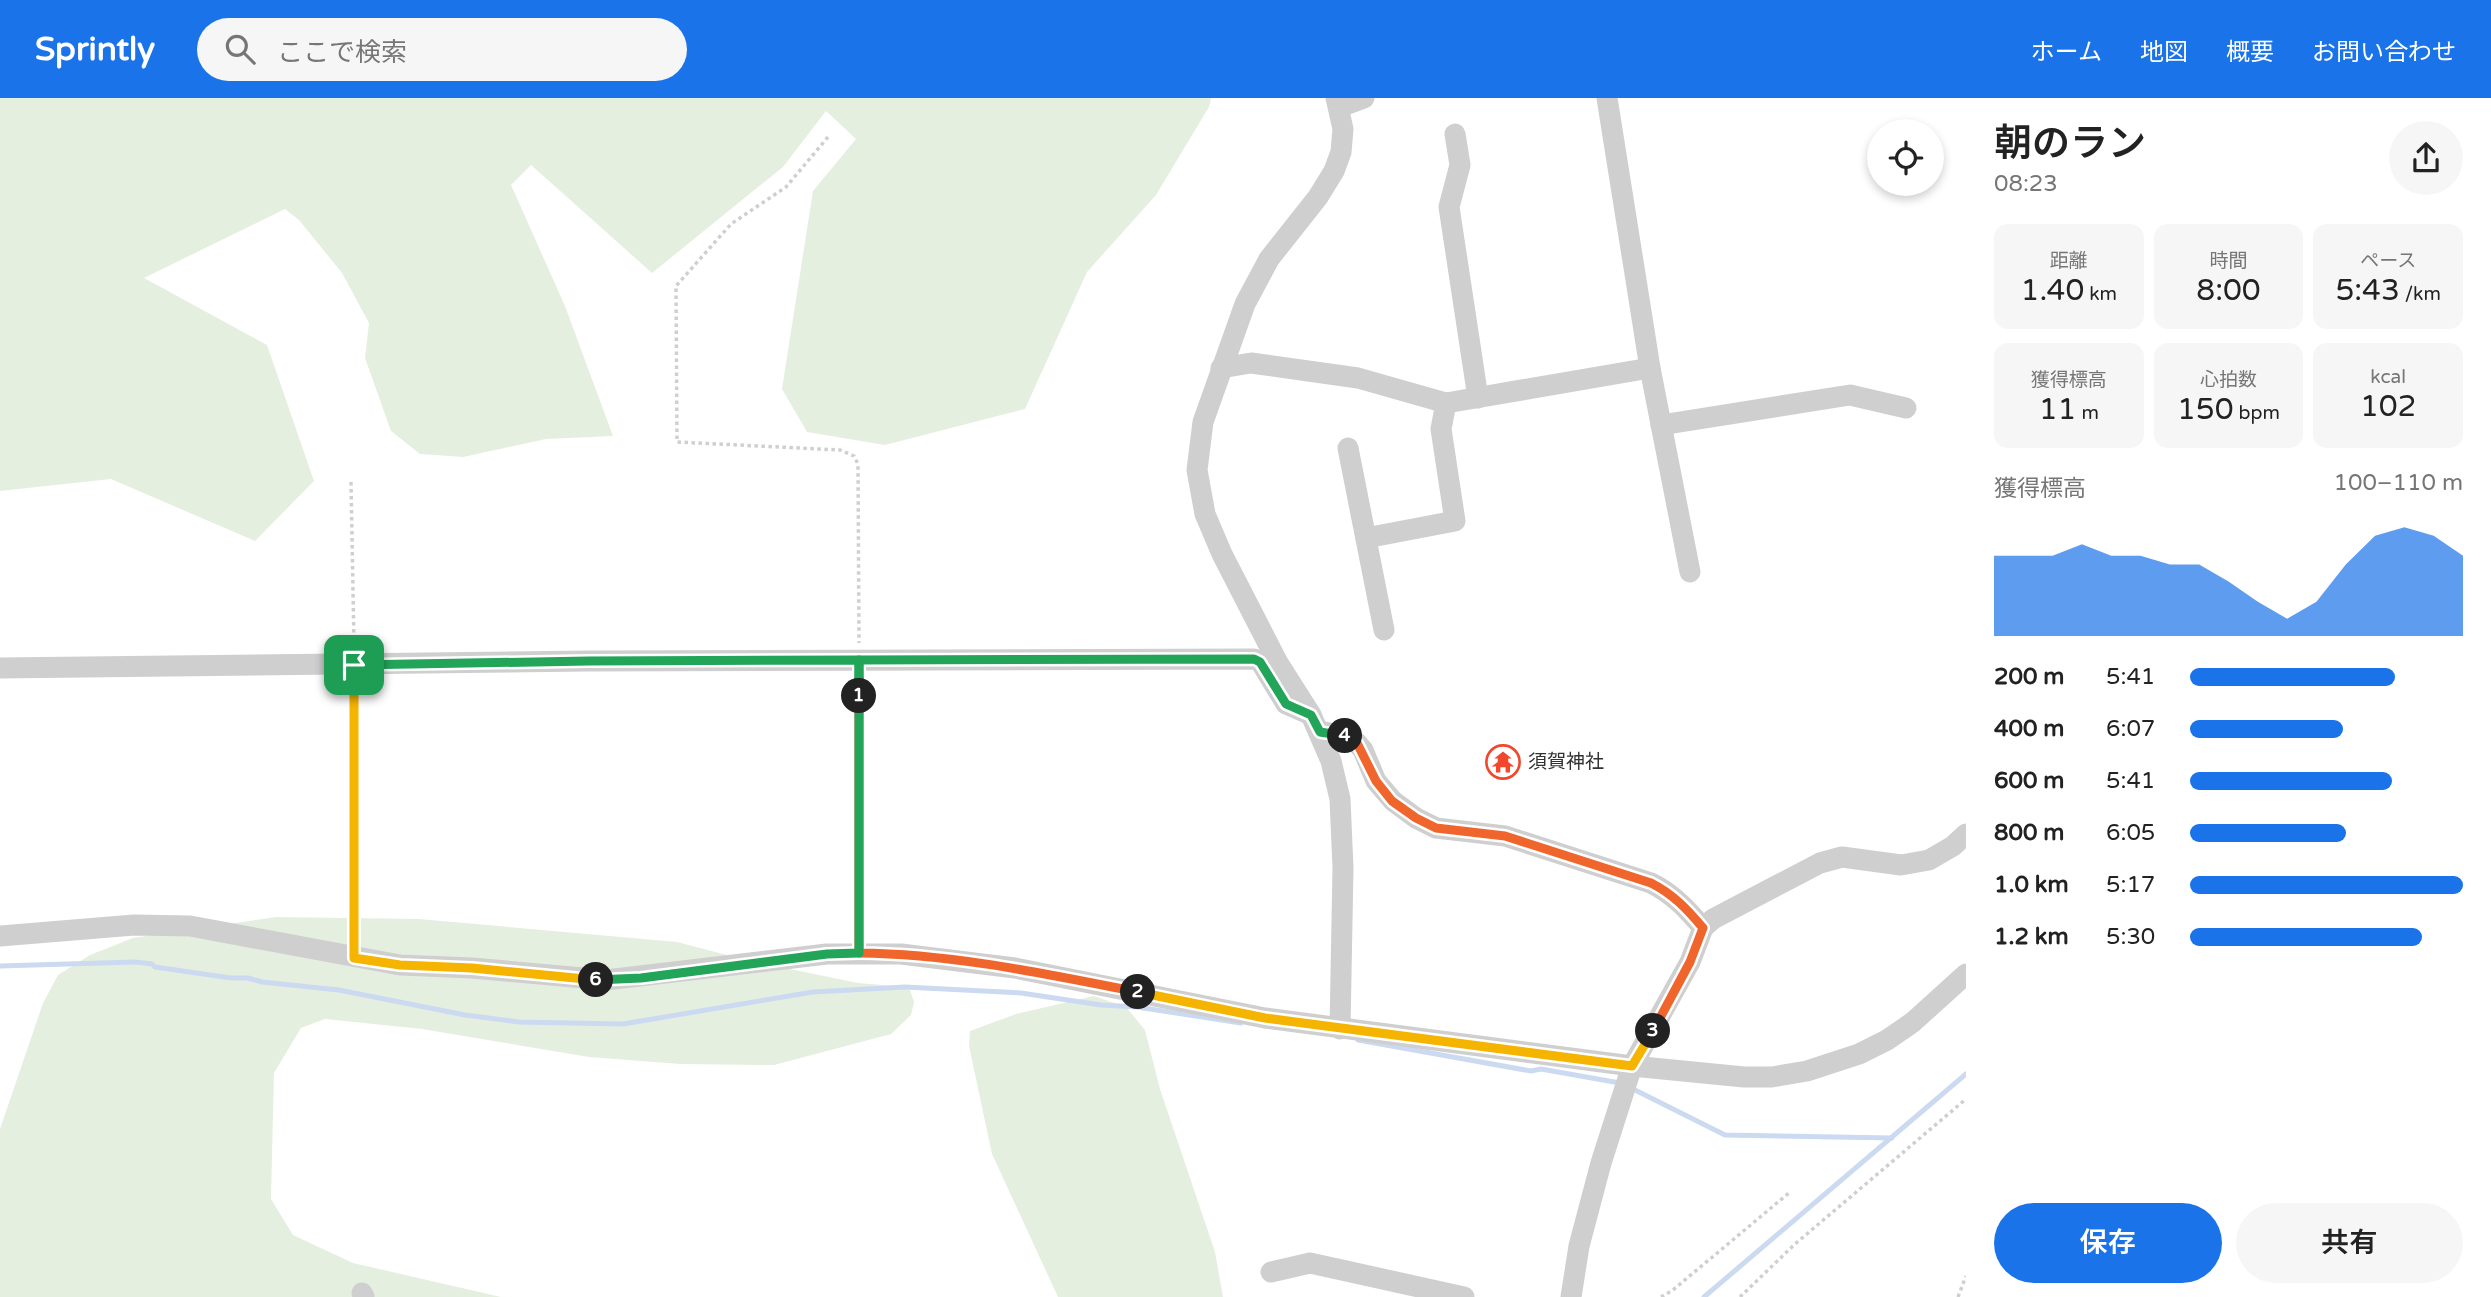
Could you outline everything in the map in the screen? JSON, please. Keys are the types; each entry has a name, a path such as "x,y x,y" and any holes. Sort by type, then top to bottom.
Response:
{"street":[{"path":"1340,1029 1343,868 1340,799 1331,761 1316,723 1278,663 1222,554 1205,514 1197,470 1203,422 1245,304 1269,259 1318,197 1334,171 1341,152 1343,129 1338,103 1364,98"},
{"path":"1608,98 1650,368 1690,572"},
{"path":"1455,134 1460,165 1448,207 1478,398"},
{"path":"1221,368 1251,363 1358,378 1446,403 1650,368"},
{"path":"1661,425 1850,395 1906,408"},
{"path":"1366,538 1455,521 1441,429 1446,403"},
{"path":"1348,448 1384,631"},
{"path":"0,668 589,661 1254,659 1260,662 1286,704 1316,723 1357,743 1376,781 1392,801 1416,818 1436,828 1505,836 1651,883 1684,905 1703,928"},
{"path":"1571,1297 1579,1247 1598,1175 1632,1066 1690,962 1703,928 1713,919 1820,863 1842,858 1901,864 1929,860 1953,846 1966,834"},
{"path":"0,936 134,925 190,926 400,965 472,968 607,980 827,954 924,956 1015,968 1265,1018 1632,1066 1744,1077 1772,1077 1807,1071 1837,1063 1887,1040 1913,1022 1966,974"},
{"path":"1270,1272 1310,1263 1464,1297"}],"path":[{"path":"828,137 786,187 731,224 676,286 677,442 841,450 854,456 858,464 859,953"},
{"path":"351,482 354,958"},
{"path":"1740,1297 1795,1244 1966,1099"},
{"path":"1661,1297 1673,1290 1790,1192"},
{"path":"1958,1297 1966,1276"}],"green space":[{"path":"0,98 1211,98 1209,107 1156,195 1087,272 1025,409 885,445 807,432 782,389 813,191 856,139 826,111 783,167 652,273 531,165 511,185 565,306 613,436 546,439 463,457 420,454 391,431 365,358 369,323 342,273 299,220 285,209 144,278 267,345 314,481 255,541 111,479 0,491"},
{"path":"276,917 419,919 677,942 746,960 858,983 895,986 910,990 914,1002 911,1015 891,1034 774,1065 680,1064 589,1057 422,1029 325,1019 301,1028 274,1073 271,1199 293,1235 353,1263 501,1297 0,1297 0,1129 43,1003 58,975 90,955 133,938"},
{"path":"1094,996 1126,1007 1145,1030 1160,1089 1215,1252 1223,1297 1058,1297 992,1154 969,1046 970,1031 1016,1014"}],"waterway":[{"path":"0,966 135,962 231,978 339,990 465,1015 519,1022 623,1024 813,992 905,987 1021,993 1241,1023"},
{"path":"1358,1040 1531,1071 1541,1069 1620,1083"},
{"path":"1704,1297 1966,1074"},
{"path":"1629,1087 1725,1135 1892,1138"}],"place":[{"name":"須賀神社","path":"1503,762"}],"route":[{"path":"354,665 354,958 400,965 472,968 570,979 607,980 827,954 859,953 859,660 1254,659 1260,662 1286,704 1311,715 1320,732 1348,737 1357,743 1376,781 1392,801 1416,818 1436,828 1505,836 1651,883 1684,905 1703,928 1690,962 1632,1066 1265,1018 1015,968 948,958 859,953 859,856 859,660 354,665"}]}
